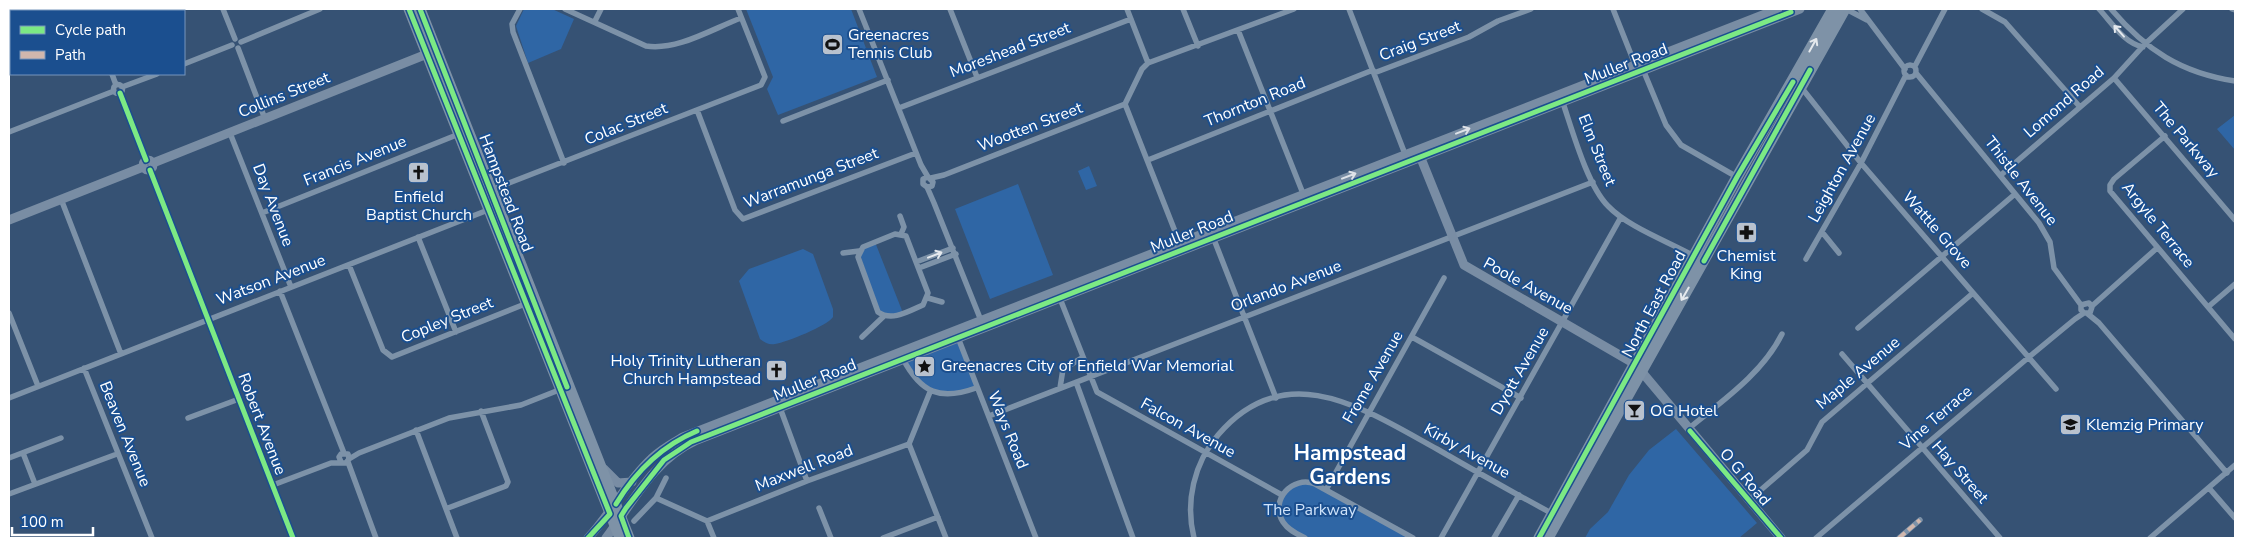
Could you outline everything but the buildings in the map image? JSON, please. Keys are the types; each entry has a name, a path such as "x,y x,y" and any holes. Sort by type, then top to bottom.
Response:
{"highway":[{"name":"Hampstead Road","path":"410,9 432,53 563,388 615,515 629,538"},
{"name":"Hampstead Road","path":"420,9 432,53"},
{"name":"North East Road","path":"1797,84 1833,9"},
{"name":"North East Road","path":"1539,538 1556,516 1797,84 1845,9"},
{"name":"Hampstead Road","path":"563,388 596,458 615,515 620,538"},
{"name":"North East Road","path":"1548,538 1556,516"}],"main road":[{"name":"Muller Road","path":"615,515 664,460 697,440 779,404 1212,233 1561,98 1639,70 1754,22 1778,9"},
{"name":"Muller Road","path":"1754,22 1800,9"},
{"name":"Collins Street","path":"9,220 432,53"},
{"name":"Muller Road","path":"1305,197 1405,154 1419,153"},
{"name":"Poole Avenue","path":"1419,153 1459,257 1470,271 1564,323 1638,368"},
{"name":"Muller Road","path":"615,515 632,482 649,460 683,437 903,359 956,335"},
{"name":"O G Road","path":"1638,368 1781,538"},
{"path":"596,458 616,482 622,484 632,482"},
{"path":"588,538 615,515"},
{"path":"606,538 615,515"}],"street":[{"path":"223,9 265,119"},
{"path":"185,64 320,9"},
{"path":"520,9 512,24 513,32 564,163"},
{"path":"565,9 595,21 646,46 658,48 671,46 741,18 738,9"},
{"path":"595,21 600,9"},
{"path":"860,9 929,182 934,203 983,324"},
{"path":"950,9 977,78"},
{"path":"1126,9 1148,64"},
{"path":"1183,9 1198,46"},
{"path":"1180,246 1126,104 1142,69 1148,64 1294,9"},
{"path":"1349,9 1405,154"},
{"name":"Craig Street","path":"1373,72 1469,37 1498,22 1531,9"},
{"path":"1613,9 1666,126 1681,145 1742,180"},
{"name":"Thistle Avenue","path":"1845,9 1869,21"},
{"name":"Thistle Avenue","path":"1860,9 1896,55 2001,175 2048,236 2054,268 2077,299 2087,308 2227,473"},
{"name":"Leighton Avenue","path":"1806,259 1945,9"},
{"path":"1982,9 2006,22 2080,107"},
{"path":"2099,9 2126,39 2145,46 2185,68 2205,75 2235,81"},
{"path":"2111,9 2145,46"},
{"name":"Lomond Road","path":"2001,175 2114,78 2184,9"},
{"name":"Colac Street","path":"487,192 761,85 766,76 741,18"},
{"name":"Moreshead Street","path":"899,108 1130,19"},
{"path":"1238,30 1305,197"},
{"name":"Thornton Road","path":"1148,160 1270,110 1373,72"},
{"path":"112,75 204,310"},
{"path":"9,132 154,75"},
{"name":"The Parkway","path":"2114,78 2235,220"},
{"path":"783,121 888,80"},
{"name":"Wattle Grove","path":"1797,84 1861,163 2056,389"},
{"name":"Elm Street","path":"1561,98 1593,182 1602,199 1621,217 1699,258"},
{"name":"Wootten Street","path":"929,182 1126,104"},
{"name":"Warramunga Street","path":"697,110 735,210 743,219 916,153"},
{"name":"Francis Avenue","path":"262,213 464,132"},
{"name":"Day Avenue","path":"230,133 290,287"},
{"name":"Argyle Terrace","path":"2165,136 2114,179 2109,187 2113,196 2235,339"},
{"name":"Orlando Avenue","path":"989,416 1593,182"},
{"path":"1858,328 2016,194"},
{"path":"61,199 121,354"},
{"name":"Watson Avenue","path":"9,398 493,208"},
{"path":"900,216 904,228 901,234"},
{"name":"Dyott Avenue","path":"1441,538 1564,323 1621,217"},
{"path":"1822,232 1838,253"},
{"path":"1212,233 1276,398"},
{"path":"901,234 906,236 928,292 928,298 923,305 893,317 884,316 878,312 858,258 859,251 863,246 901,234"},
{"path":"418,238 456,332"},
{"name":"Vine Terrace","path":"1816,538 2157,248"},
{"path":"843,253 859,251"},
{"path":"918,265 954,251"},
{"name":"Copley Street","path":"349,264 383,350 392,357 530,302"},
{"name":"Frome Avenue","path":"1326,490 1444,278"},
{"path":"2208,307 2235,284"},
{"path":"280,291 376,538"},
{"name":"Falcon Avenue","path":"1058,294 1089,377 1097,392 1282,495"},
{"name":"Maple Avenue","path":"1748,501 1808,450 1822,422 1973,294"},
{"path":"928,298 942,302"},
{"path":"9,313 38,386"},
{"path":"862,337 884,316"},
{"name":"Robert Avenue","path":"208,320 294,538"},
{"path":"1688,429 1767,360 1782,334"},
{"name":"Ways Road","path":"956,335 1036,538"},
{"path":"1412,337 1521,398"},
{"name":"Hay Street","path":"1842,354 2000,538"},
{"path":"1060,388 1063,368 1082,358"},
{"path":"903,359 917,381 930,392 946,395 976,388"},
{"name":"Beaven Avenue","path":"84,368 152,538"},
{"path":"1076,382 1133,538"},
{"path":"273,485 449,418 520,405 563,388"},
{"path":"930,392 909,444 946,538"},
{"name":"Kirby Avenue","path":"1194,538 1191,516 1192,493 1199,467 1216,438 1237,417 1259,404 1276,398 1314,394 1335,398 1369,412 1556,516"},
{"path":"188,418 239,399"},
{"path":"779,404 807,480"},
{"path":"448,508 506,486 508,482 481,412"},
{"path":"416,430 448,508 457,538"},
{"path":"9,458 61,438"},
{"name":"Maxwell Road","path":"707,520 807,480 909,444"},
{"path":"23,453 35,484"},
{"path":"9,494 117,454"},
{"path":"2152,538 2235,465"},
{"path":"634,521 656,498 666,478"},
{"path":"1305,538 1297,536 1282,521 1280,509 1282,495 1292,485 1303,482 1310,482 1326,490 1413,538"},
{"path":"2209,488 2235,518"},
{"path":"1494,538 1519,495"},
{"path":"656,498 707,520 714,538"},
{"path":"819,508 831,538"},
{"path":"883,538 938,517"},
{"path":"1899,538 1920,520"}],"green space":[{"path":"9,9 36,9 10,10 9,26"},
{"path":"524,9 552,9 574,19 561,49 528,63 516,26"},
{"path":"746,9 851,9 877,77 778,115 767,89 773,77"},
{"path":"2235,115 2235,150 2217,129"},
{"path":"1089,166 1097,186 1086,190 1078,171"},
{"path":"1018,184 1053,275 990,299 955,209"},
{"path":"875,242 903,313 893,317 878,312 859,251"},
{"path":"803,249 813,254 833,309 833,317 823,325 797,337 781,343 767,343 760,339 739,281 749,269"},
{"path":"958,338 976,388 961,393 930,392 903,359"},
{"path":"1676,429 1757,523 1739,538 1585,538 1590,529 1608,512 1629,475 1649,450"},
{"name":"The Parkway","path":"1296,483 1315,484 1413,538 1306,538 1290,529 1281,519 1282,495"}],"marked path":[{"path":"1899,538 1920,520"}],"cycle path":[{"path":"409,9 610,514 588,538"},
{"path":"420,9 567,387"},
{"path":"629,538 621,516 626,508 664,460 691,442 1791,12"},
{"path":"1704,261 1810,70"},
{"path":"1539,538 1737,177 1793,82"},
{"path":"120,93 146,160"},
{"path":"150,170 293,538"},
{"path":"616,504 632,481 650,461 672,444 697,431"},
{"path":"1690,431 1781,538"}],"place":[{"name":"Greenacres Tennis Club","path":"832,44"},
{"name":"Enfield Baptist Church","path":"419,173"},
{"name":"Chemist King","path":"1746,232"},
{"name":"Greenacres City of Enfield War Memorial","path":"925,366"},
{"name":"Holy Trinity Lutheran Church Hampstead","path":"777,370"},
{"name":"OG Hotel","path":"1634,411"},
{"name":"Klemzig Primary","path":"2070,425"}],"district":[{"name":"Hampstead Gardens","path":"1350,465"}]}
